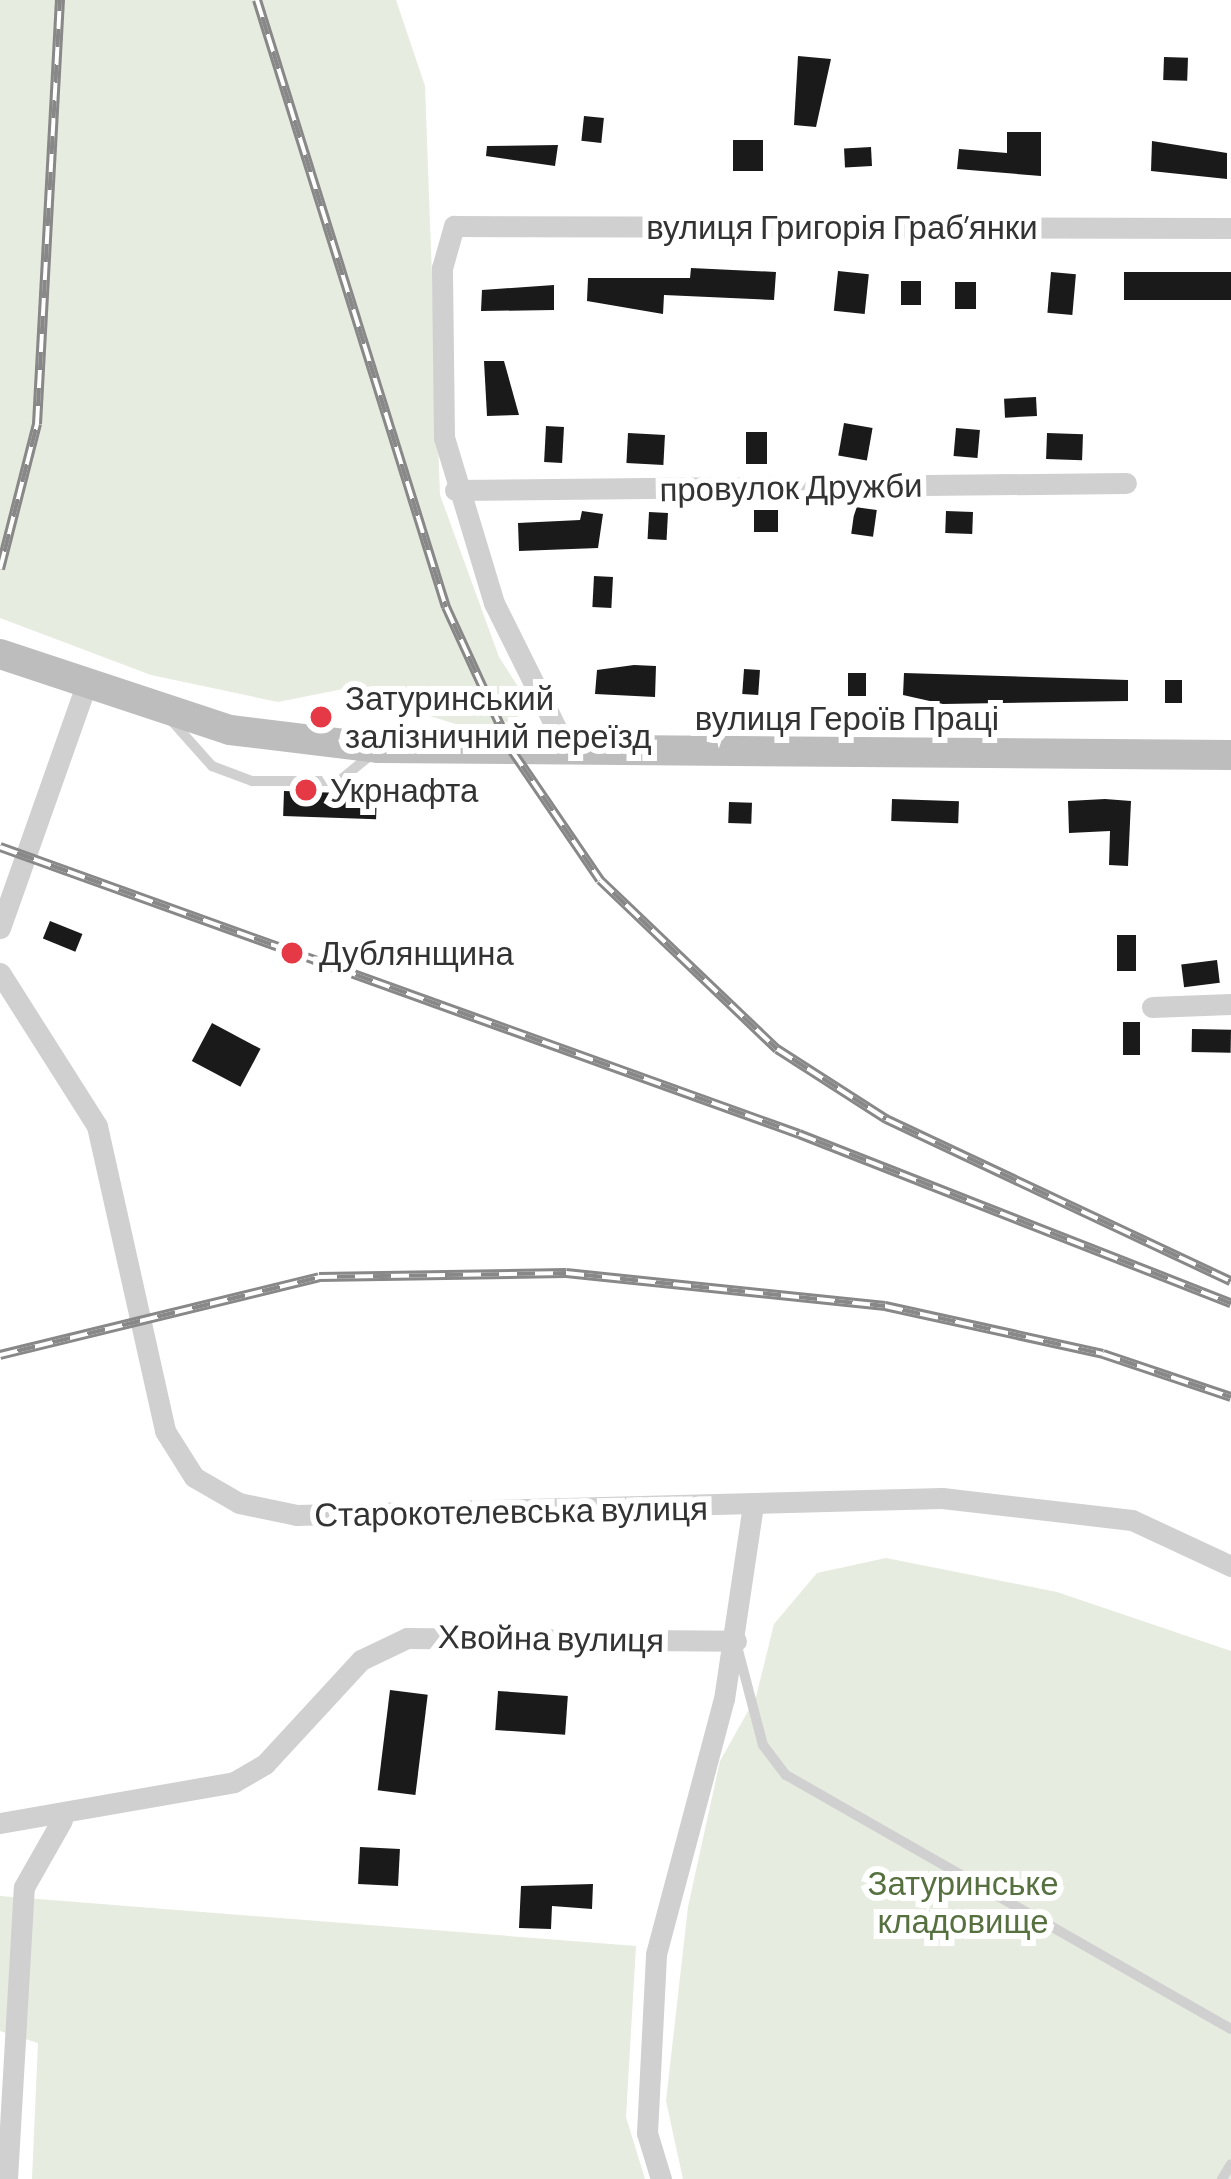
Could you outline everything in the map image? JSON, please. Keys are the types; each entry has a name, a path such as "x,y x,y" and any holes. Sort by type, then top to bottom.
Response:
{"main road":[{"name":"вулиця Героїв Праці","path":"0,654 162,711 379,748 1231,755"}],"street":[{"name":"вулиця Григорія Грабʼянки","path":"455,490 444,436 442,268 454,226 1231,228"},
{"name":"провулок Дружби","path":"455,490 1126,483"},
{"path":"455,490 494,603 568,752"},
{"path":"0,928 86,685"},
{"name":"Старокотелевська вулиця","path":"0,973 98,1126 165,1431 194,1477 239,1503 297,1515 942,1498 1132,1520 1231,1566"},
{"path":"1152,1007 1231,1004"},
{"path":"661,2179 647,2133 656,1954 736,1642 753,1505"},
{"name":"Хвойна вулиця","path":"0,1822 62,1820 234,1782 265,1764 361,1660 407,1638 736,1642"},
{"path":"7,2179 24,1887 62,1820"},
{"path":"0,1883 24,1887"}],"lane":[{"path":"162,711 212,766 252,781 339,781 379,748"},
{"path":"736,1642 764,1744 786,1775 1231,2029"},
{"path":"1222,2179 1231,2164"}],"green space":[{"path":"0,0 396,0 425,86 440,495 499,657 526,699 517,719 478,731 343,689 278,702 151,675 0,618"},
{"name":"Затуринське кладовище","path":"886,1558 1057,1592 1231,1651 1231,2179 683,2179 666,2101 688,1907 720,1761 756,1697 774,1624 817,1573"},
{"path":"0,1896 636,1946 626,2117 645,2179 32,2179 38,2043 0,2031"}],"building":[{"path":"798,56 831,59 816,127 794,125"},
{"path":"1164,57 1188,58 1187,81 1163,80"},
{"path":"584,116 604,118 601,143 581,141"},
{"path":"1007,132 1041,132 1041,176 957,169 959,149 1007,153"},
{"path":"733,140 763,140 763,171 733,171"},
{"path":"1152,141 1227,153 1227,179 1151,171"},
{"path":"558,145 555,166 486,156 487,146"},
{"path":"871,147 872,166 845,167 844,148"},
{"path":"691,268 776,272 774,300 664,295 663,314 587,301 588,278 690,278"},
{"path":"838,271 869,274 865,314 834,311"},
{"path":"1051,272 1076,274 1072,315 1047,313"},
{"path":"1124,272 1231,272 1231,300 1124,300"},
{"path":"901,281 921,281 921,305 901,305"},
{"path":"955,282 976,282 976,309 955,309"},
{"path":"554,285 554,310 481,311 482,290"},
{"path":"484,361 504,361 519,415 487,416"},
{"path":"1036,397 1037,416 1005,418 1004,399"},
{"path":"844,423 873,428 867,461 838,455"},
{"path":"546,426 564,427 562,463 544,462"},
{"path":"956,428 980,430 977,458 954,456"},
{"path":"746,432 767,432 767,464 746,464"},
{"path":"628,433 665,435 663,465 626,463"},
{"path":"1047,433 1083,434 1082,460 1046,459"},
{"path":"855,507 877,510 873,537 851,534"},
{"path":"754,510 778,510 778,532 754,532"},
{"path":"582,511 603,514 598,548 519,551 518,523 580,520"},
{"path":"946,511 973,512 972,534 945,533"},
{"path":"649,512 668,513 667,540 648,539"},
{"path":"594,576 613,577 611,608 592,607"},
{"path":"656,666 655,697 595,694 597,670"},
{"path":"744,669 760,670 758,695 742,694"},
{"path":"848,673 866,673 866,696 848,696"},
{"path":"904,673 1128,680 1128,701 943,704 903,695"},
{"path":"1165,680 1182,680 1182,703 1165,703"},
{"path":"284,791 377,794 376,819 283,816"},
{"path":"892,799 959,801 958,823 891,821"},
{"path":"1068,801 1131,801 1128,866 1109,865 1110,831 1069,833"},
{"path":"729,802 752,803 751,824 728,823"},
{"path":"50,921 82,934 75,952 43,939"},
{"path":"1117,935 1136,935 1136,971 1117,971"},
{"path":"1217,960 1220,983 1184,987 1181,964"},
{"path":"1123,1022 1140,1022 1140,1055 1123,1055"},
{"path":"212,1023 261,1049 240,1087 192,1061"},
{"path":"1192,1029 1231,1030 1231,1053 1192,1052"},
{"path":"390,1690 428,1695 415,1795 378,1790"},
{"path":"498,1691 568,1696 565,1735 495,1730"},
{"path":"360,1847 400,1849 398,1886 358,1884"},
{"path":"593,1884 592,1909 552,1906 551,1929 519,1928 521,1886"}],"railway":[{"path":"0,569 37,424 60,0"},
{"path":"257,0 446,607 512,751 600,880 777,1049 886,1119 1231,1281"},
{"path":"0,847 799,1134 1231,1303"},
{"path":"0,1355 319,1277 566,1273 885,1306 1103,1354 1231,1397"}],"place":[{"name":"Затуринський залізничний переїзд","path":"321,717"},
{"name":"Укрнафта","path":"306,790"},
{"name":"Дублянщина","path":"292,953"}]}
